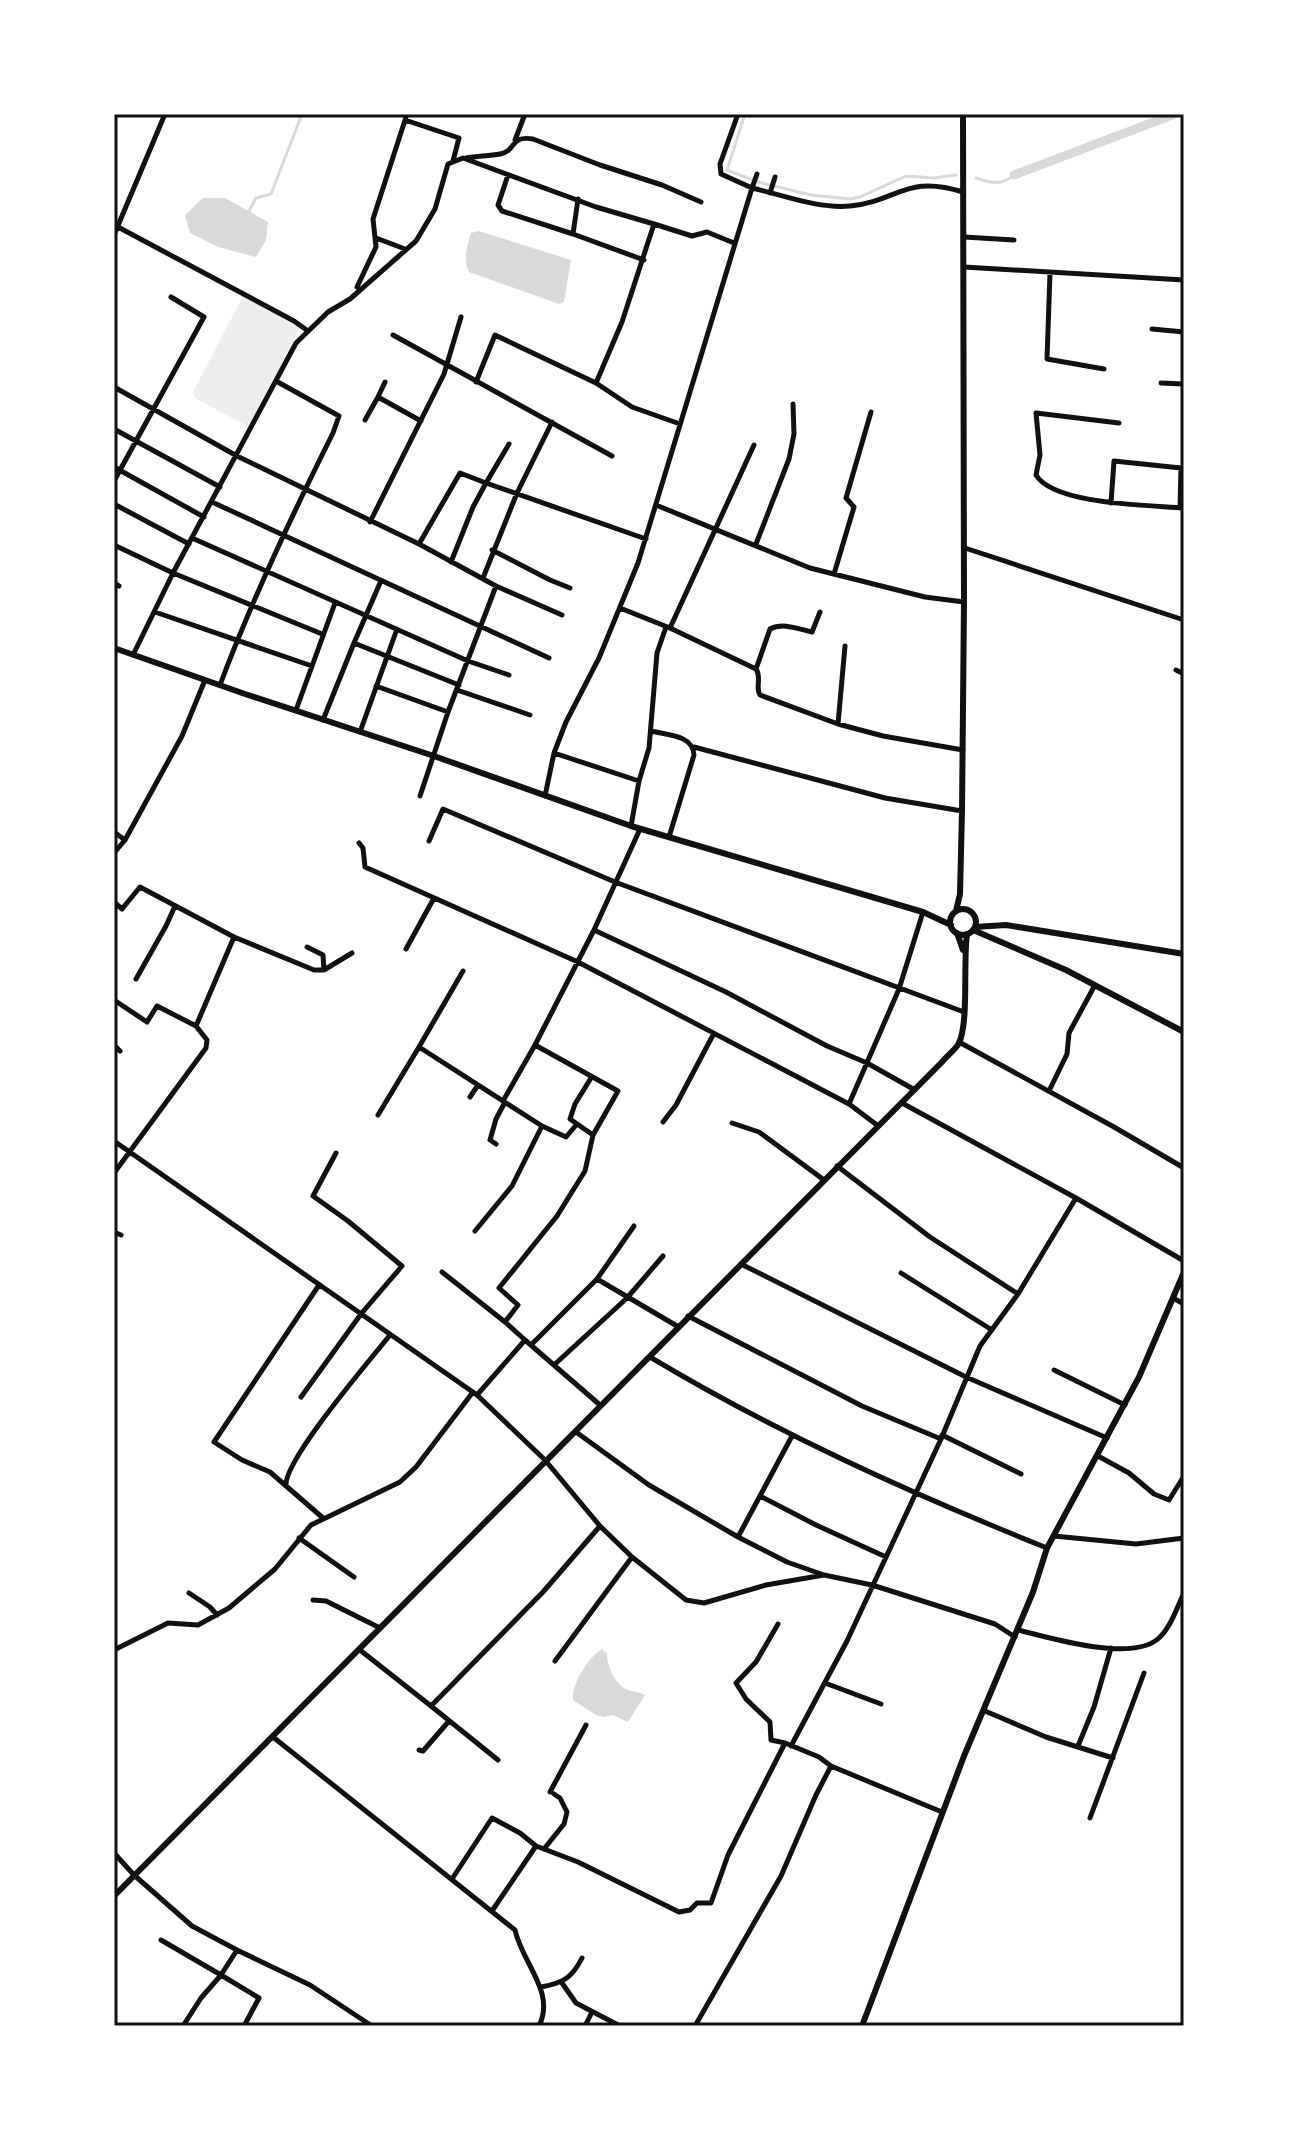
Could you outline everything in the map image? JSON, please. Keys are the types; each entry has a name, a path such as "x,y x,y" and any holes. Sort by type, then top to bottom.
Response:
{"street":[{"path":"114,235 165,114"},
{"path":"355,292 416,241 435,209 448,164 463,158 502,154 509,150 525,114"},
{"path":"738,114 720,164 721,174 772,185 835,206 852,206 928,184 964,192"},
{"path":"951,925 960,894 963,750 963,114"},
{"path":"133,655 173,573 296,343 328,312 350,299 355,292 376,247 373,219 406,117 459,138 453,161"},
{"path":"514,140 521,137 533,139 701,202"},
{"path":"463,158 692,236 707,232 734,243"},
{"path":"508,175 498,205 502,211 644,260"},
{"path":"545,796 554,753 566,722 599,658 646,539 755,181"},
{"path":"573,234 578,199"},
{"path":"596,383 617,336 654,224"},
{"path":"118,227 308,331"},
{"path":"964,237 1014,240"},
{"path":"376,238 406,250"},
{"path":"964,267 1184,280"},
{"path":"1050,273 1047,359 1104,369"},
{"path":"114,481 117,469 204,317 171,297"},
{"path":"370,522 446,366 461,317"},
{"path":"1152,329 1184,332"},
{"path":"393,335 612,456"},
{"path":"476,382 495,335 596,383 632,407 680,424"},
{"path":"220,685 282,537 339,416 276,381"},
{"path":"365,420 385,382"},
{"path":"1161,383 1184,384"},
{"path":"114,387 237,456 419,544 496,586 562,615"},
{"path":"378,397 421,421"},
{"path":"756,544 789,459 794,434 793,404"},
{"path":"834,574 854,507 846,498 871,412"},
{"path":"1111,503 1114,461 1181,468 1182,508 1111,503 1084,498 1041,483 1036,475 1040,455 1036,413 1119,423"},
{"path":"483,578 517,493 552,422"},
{"path":"114,429 220,487"},
{"path":"451,562 473,507 509,444"},
{"path":"631,826 651,731 657,653 754,445"},
{"path":"117,469 204,517"},
{"path":"419,544 460,473 646,539"},
{"path":"212,502 549,658"},
{"path":"114,504 190,541 268,572 468,661 509,675"},
{"path":"656,505 810,568 925,597 964,602"},
{"path":"114,545 252,607 322,634"},
{"path":"965,548 1184,620"},
{"path":"492,550 570,588"},
{"path":"323,720 381,582"},
{"path":"420,796 496,586"},
{"path":"296,710 335,603"},
{"path":"620,608 756,669 760,676 760,695 838,724 883,736 963,750"},
{"path":"155,612 312,666"},
{"path":"756,669 770,629 777,625 812,632 820,612"},
{"path":"360,732 397,629"},
{"path":"354,643 530,715"},
{"path":"838,724 845,646"},
{"path":"114,648 640,829 923,912 951,925 964,954 964,1012 959,1042 915,1090 677,1326 576,1432 114,1896"},
{"path":"1176,670 1184,674"},
{"path":"114,853 125,840 182,736 205,680"},
{"path":"376,686 448,712"},
{"path":"651,731 688,740 694,747 885,798 962,811"},
{"path":"669,837 694,747"},
{"path":"554,753 639,781"},
{"path":"429,841 443,809 615,882 964,1012"},
{"path":"496,1144 490,1140 504,1101 594,930 640,829"},
{"path":"114,832 125,840"},
{"path":"359,843 363,848 365,867 578,962 849,1104 877,1125"},
{"path":"115,904 122,909 140,887 234,937 314,970 324,970 352,953"},
{"path":"960,894 966,909 972,913 973,928 964,954"},
{"path":"406,949 434,898"},
{"path":"136,979 175,906"},
{"path":"942,919 966,909"},
{"path":"849,1104 899,989 923,912"},
{"path":"957,933 1006,925 1184,954"},
{"path":"973,928 1095,985 1184,1032"},
{"path":"594,930 726,992 915,1090"},
{"path":"196,1026 234,937"},
{"path":"307,947 323,955 324,970"},
{"path":"378,1115 463,971"},
{"path":"1049,1091 1067,1054 1069,1033 1095,985"},
{"path":"114,1000 147,1022 157,1006 196,1026 207,1040 206,1048 114,1173"},
{"path":"663,1122 676,1105 713,1035"},
{"path":"959,1042 1184,1168"},
{"path":"114,1045 120,1051"},
{"path":"505,1322 518,1305 499,1288 557,1216 585,1171 593,1135 618,1091 535,1045"},
{"path":"419,1047 542,1126 566,1137 577,1124"},
{"path":"591,1078 570,1119 593,1135"},
{"path":"470,1097 478,1085"},
{"path":"902,1103 1184,1261"},
{"path":"732,1123 759,1132 824,1180"},
{"path":"475,1231 512,1186 542,1126"},
{"path":"114,1141 475,1393 545,1460 600,1526 632,1557 686,1600 704,1603 766,1585 824,1575"},
{"path":"301,1397 361,1314 402,1266 313,1196 336,1153"},
{"path":"837,1166 930,1237 1018,1294"},
{"path":"452,1879 492,1818 536,1846 590,1867 679,1912 690,1910 697,1903 711,1903 728,1855 847,1641 916,1494 980,1346 1018,1294 1076,1198"},
{"path":"531,1345 597,1279 634,1226"},
{"path":"114,1232 121,1235"},
{"path":"554,1365 627,1298 663,1256"},
{"path":"741,1264 966,1377 1108,1438"},
{"path":"442,1272 600,1405"},
{"path":"862,2026 942,1812 1033,1592 1047,1548 1125,1405 1184,1272"},
{"path":"901,1273 992,1330"},
{"path":"597,1279 677,1326"},
{"path":"319,1285 214,1442 242,1460 270,1472 323,1518"},
{"path":"1173,1298 1184,1304"},
{"path":"688,1316 862,1406 941,1437 1021,1474"},
{"path":"286,1486 285,1479 306,1444 390,1335"},
{"path":"114,1650 168,1623 198,1625 229,1608 275,1569 299,1538 323,1518 400,1482 416,1467 475,1393 525,1340"},
{"path":"650,1357 723,1401 792,1436 916,1494 1047,1548"},
{"path":"1054,1370 1125,1405"},
{"path":"576,1432 649,1485 738,1537 801,1568 872,1585 995,1624 1016,1634 1111,1648 1140,1647 1159,1638 1184,1593"},
{"path":"738,1537 792,1436"},
{"path":"1098,1456 1129,1473 1154,1494 1169,1500 1184,1476"},
{"path":"760,1496 886,1557"},
{"path":"431,1706 543,1592 600,1526"},
{"path":"1053,1536 1136,1544 1184,1538"},
{"path":"299,1538 354,1577"},
{"path":"555,1661 632,1557"},
{"path":"189,1593 217,1615"},
{"path":"313,1600 326,1601 381,1628"},
{"path":"778,1624 756,1662 736,1683 746,1699 770,1722 771,1740 819,1757 831,1766 942,1812"},
{"path":"1078,1746 1094,1707 1111,1648"},
{"path":"360,1650 498,1760"},
{"path":"1090,1818 1144,1673"},
{"path":"825,1683 881,1704"},
{"path":"985,1711 1046,1737 1113,1758"},
{"path":"419,1750 423,1751 449,1721"},
{"path":"544,1849 564,1824 567,1812 560,1798 552,1793 586,1725"},
{"path":"273,1737 515,1930 519,1948 541,1987 545,2012 539,2026"},
{"path":"695,2026 781,1876 831,1766"},
{"path":"492,1911 536,1846"},
{"path":"114,1853 192,1926 310,1985 372,2026"},
{"path":"161,1940 259,1998 244,2026"},
{"path":"183,2026 237,1950"},
{"path":"541,1987 562,1983 574,1974 582,1958"},
{"path":"562,1983 573,2001 620,2026"},
{"path":"585,2026 592,2012"}],"shaded area":[{"path":"203,198 225,198 268,222 266,240 256,257 218,247 190,233 185,215"},
{"path":"479,231 571,260 564,302 559,304 469,272 466,258 468,242 471,233"},
{"path":"243,296 300,327 249,427 195,398 193,392"},
{"path":"602,1649 618,1683 645,1695 628,1722 613,1715 596,1715 573,1700 582,1672"}],"waterway":[{"path":"249,211 256,198 271,194 302,114"},
{"path":"745,114 727,170 758,182 811,195 850,199 906,176 934,178 956,175"},
{"path":"1014,175 1175,114"},
{"path":"976,178 996,182 1014,175"}]}
